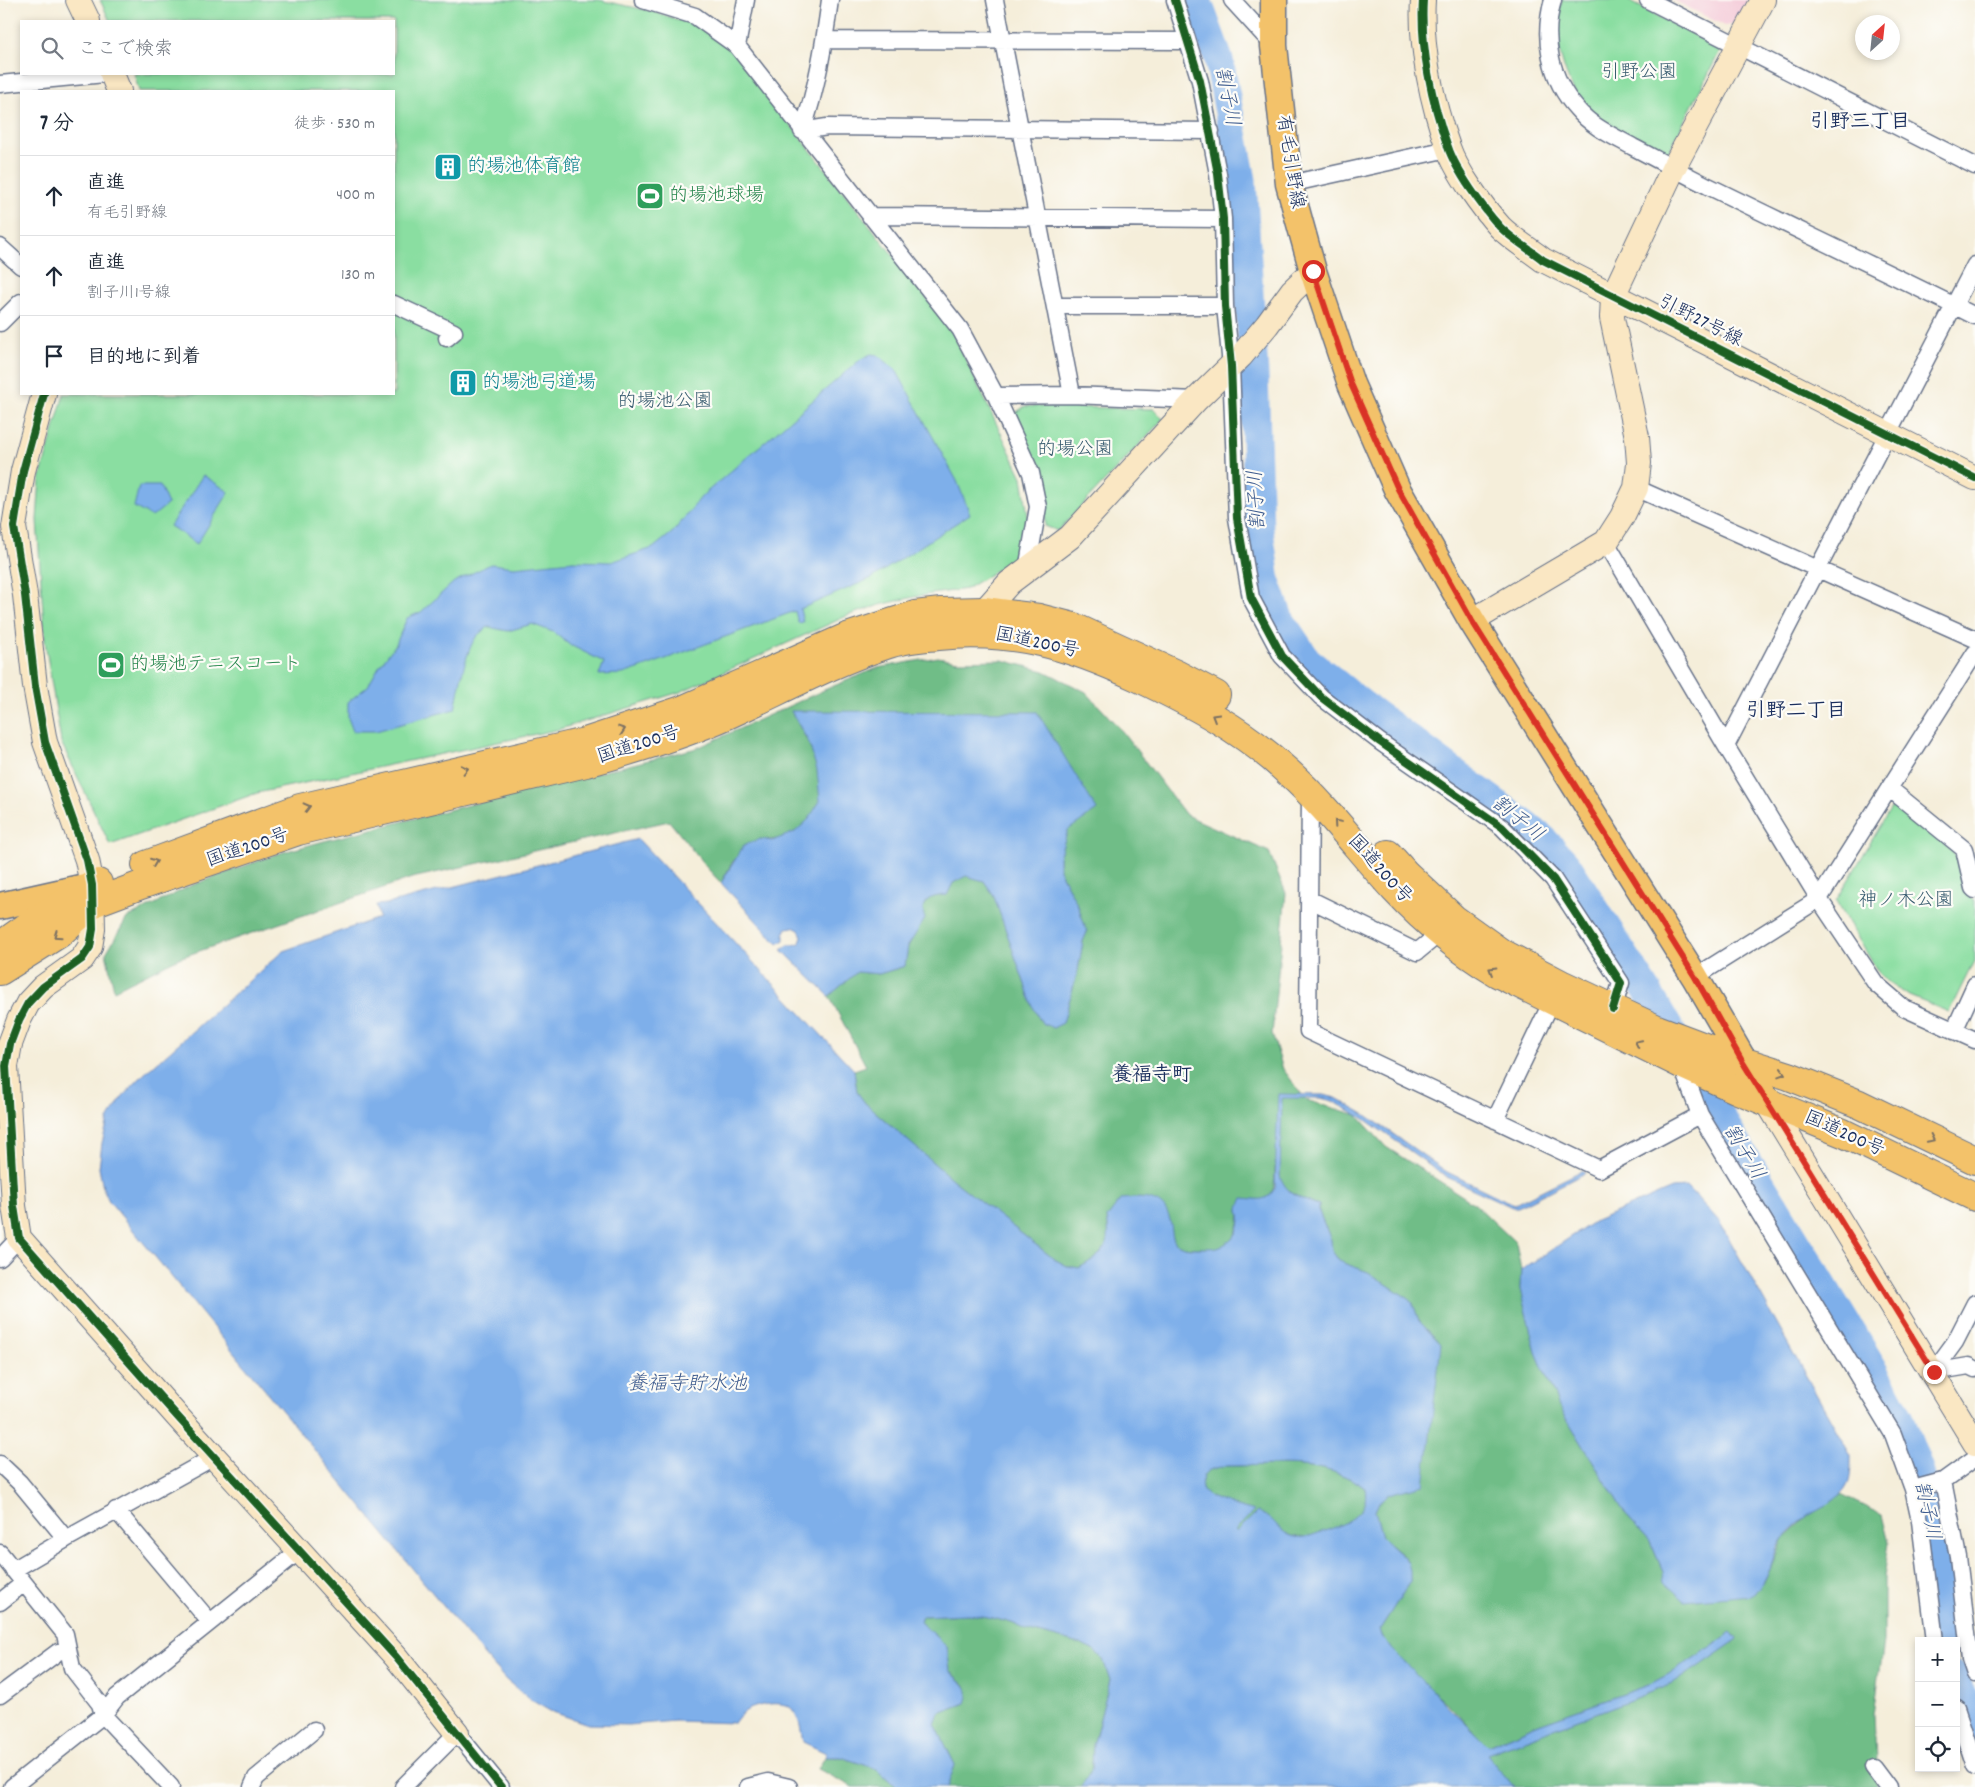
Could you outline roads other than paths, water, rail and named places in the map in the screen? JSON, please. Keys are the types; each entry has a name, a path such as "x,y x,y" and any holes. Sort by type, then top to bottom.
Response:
{"highway":[{"name":"国道200号","path":"0,946 39,918 93,894 298,831 586,763 632,750 715,720 829,666 889,644 928,637 984,622 1039,618 1074,627 1176,674 1224,700 1274,736 1330,787 1406,874 1454,919 1500,952 1561,984 1657,1029 1789,1076 1859,1104 1975,1160"},
{"name":"国道200号","path":"984,622 1024,638 1077,651 1190,702 1242,734 1289,772 1310,793 1395,890 1470,957 1497,973 1552,1002 1682,1064 1768,1103 1843,1133 1975,1197"},
{"name":"国道200号","path":"0,971 60,933 93,894"}],"main road":[{"name":"有毛引野線","path":"1274,0 1274,46 1289,184 1313,271 1351,384 1398,489 1472,621 1695,977 1731,1056 1768,1103"},
{"path":"0,906 93,894"},
{"path":"0,929 39,918"}],"street":[{"path":"78,0 88,20"},
{"path":"643,0 695,16 737,46 960,329 996,396 1031,473 1038,507 1027,570"},
{"path":"737,46 746,0"},
{"path":"802,130 809,112 830,0"},
{"path":"995,0 1072,395"},
{"path":"1175,0 1200,81 1224,219 1225,306 1236,361 1237,518 1251,598 1282,656 1321,698 1380,742 1502,827 1553,879 1621,983 1613,1009"},
{"path":"1232,0 1274,46"},
{"name":"引野27号線","path":"1422,0 1424,42 1434,100 1448,148 1467,184 1501,227 1543,260 1975,478"},
{"path":"1553,0 1548,16 1547,40 1551,60 1559,84 1576,108 1593,125 1673,168 1975,316"},
{"path":"1648,0 1975,166"},
{"path":"1472,621 1606,542 1622,517 1636,488 1639,463 1636,437 1612,318 1613,296 1673,168 1762,0"},
{"path":"824,40 1187,41"},
{"path":"0,84 94,75"},
{"path":"112,75 119,90"},
{"path":"802,130 826,127 1210,131"},
{"path":"1289,184 1448,148"},
{"path":"870,216 1224,219"},
{"path":"0,246 20,265"},
{"path":"1726,746 1819,570 1975,265"},
{"path":"984,622 1009,583 1070,537 1196,400 1236,361 1267,325 1292,291 1313,271"},
{"path":"0,323 20,303"},
{"path":"395,304 454,332 447,338"},
{"path":"1055,306 1225,306"},
{"path":"0,1258 9,1238 14,1206 6,1066 10,1044 18,1020 28,1003 43,987 82,959 90,947 93,929 93,894 87,860 45,742 35,686 25,595 7,524 44,395"},
{"path":"996,396 1072,395 1196,400"},
{"path":"1636,488 1975,639"},
{"path":"1606,542 1726,746 1819,898 1876,984 1904,1008 1975,1040"},
{"path":"1695,977 1819,898 1975,653"},
{"path":"1889,788 1970,849 1973,888 1975,890"},
{"path":"1310,793 1308,1030 1600,1170 1700,1115"},
{"path":"1309,899 1417,952 1440,932"},
{"path":"1954,1031 1975,985"},
{"path":"1495,1120 1552,1002"},
{"path":"1682,1064 1700,1115 1893,1434 1928,1485 1958,1557 1970,1659 1975,1674"},
{"path":"1768,1103 1934,1372 1975,1443"},
{"path":"9,1238 300,1550 396,1657 501,1787"},
{"path":"1934,1372 1955,1342 1975,1303"},
{"path":"1934,1372 1969,1366 1975,1369"},
{"path":"0,1602 18,1577 66,1539 214,1457"},
{"path":"1934,1637 1920,1521 1928,1485 1975,1458"},
{"path":"0,1464 20,1483 66,1539"},
{"path":"116,1510 210,1622"},
{"path":"12,1787 103,1715 117,1697 300,1550"},
{"path":"0,1553 65,1634 72,1668 100,1704 103,1715 171,1787"},
{"path":"0,1695 58,1652 68,1650"},
{"path":"1960,1721 1975,1766"},
{"path":"252,1787 256,1778 314,1730"},
{"path":"403,1787 457,1733"},
{"path":"1873,1767 1888,1787"},
{"path":"748,1787 768,1782 789,1787"}],"water":[{"path":"871,354 878,355 896,370 957,481 970,514 872,578 800,609 803,622 798,623 795,611 623,674 599,675 604,662 570,645 553,632 532,624 508,631 488,627 476,637 472,644 463,672 455,709 376,731 353,731 348,718 348,702 368,686 380,665 396,644 407,618 421,612 454,582 491,564 514,567 573,561 611,562 653,548 673,532 702,496 861,359"},
{"path":"203,475 229,492 197,544 170,526"},
{"path":"139,486 160,486 168,504 152,517 134,507"},
{"path":"791,711 1037,712 1097,810 1068,830 1059,857 1059,870 1078,906 1087,932 1083,941 1078,970 1063,1023 1053,1028 1042,1023 1033,1007 993,894 984,881 966,876 953,883 947,895 936,896 927,900 923,907 925,919 908,946 905,966 879,974 857,972 829,996 782,950 788,945 800,943 802,936 799,930 793,927 787,928 784,940 778,944 721,883 744,845 761,839 772,841 795,832 808,820 820,801 817,770 809,743"},
{"name":"養福寺貯水池","path":"638,839 854,1070 857,1092 865,1103 953,1180 1054,1259 1067,1266 1079,1268 1100,1254 1107,1243 1107,1218 1121,1199 1138,1198 1153,1200 1165,1208 1169,1215 1173,1237 1179,1245 1192,1248 1209,1248 1222,1245 1232,1239 1239,1228 1239,1208 1243,1198 1262,1199 1272,1193 1275,1188 1278,1094 1323,1095 1336,1098 1366,1115 1447,1172 1515,1204 1583,1170 1585,1173 1518,1207 1512,1207 1447,1177 1363,1118 1333,1101 1321,1098 1282,1098 1280,1176 1286,1187 1295,1195 1319,1205 1319,1212 1331,1240 1332,1251 1337,1258 1343,1263 1368,1272 1412,1301 1419,1321 1441,1344 1424,1485 1388,1494 1379,1502 1375,1511 1382,1537 1408,1562 1410,1571 1410,1582 1380,1629 1382,1636 1391,1649 1488,1746 1539,1724 1652,1684 1669,1675 1732,1632 1738,1639 1673,1684 1487,1754 1514,1787 1081,1787 1092,1768 1093,1746 1110,1680 1103,1659 1093,1650 1080,1644 1027,1630 1012,1623 969,1614 922,1616 920,1622 947,1647 950,1671 965,1685 968,1692 966,1703 939,1713 935,1724 955,1765 947,1787 899,1787 877,1769 841,1757 825,1757 826,1753 803,1742 797,1716 792,1709 782,1704 761,1705 749,1709 741,1714 734,1723 675,1721 628,1725 588,1724 550,1711 531,1700 506,1680 483,1654 109,1201 103,1188 99,1168 102,1143 108,1120 122,1097 144,1074 283,951 379,918 376,905 387,904","holes":["1281,1465 1317,1468 1350,1478 1365,1488 1366,1497 1359,1512 1353,1518 1345,1523 1305,1537 1295,1537 1287,1534 1271,1519 1257,1512 1236,1532 1235,1530 1254,1511 1207,1495 1203,1491 1201,1483 1203,1476 1208,1471 1227,1466"]},
{"path":"1687,1187 1719,1221 1851,1456 1851,1460 1849,1479 1844,1491 1841,1495 1806,1517 1787,1534 1779,1544 1767,1576 1757,1590 1750,1595 1685,1601 1664,1582 1663,1571 1650,1541 1626,1515 1559,1406 1536,1352 1520,1289 1521,1270 1595,1221 1672,1188"}],"waterway":[{"name":"割子川","path":"1197,0 1219,60 1242,180 1254,374 1259,530 1266,582 1279,618 1307,660 1363,705 1538,834 1567,865 1649,994 1719,1114 1873,1368 1900,1419 1920,1472 1927,1500 1946,1637"},
{"name":"割子川","path":"1958,1682 1975,1736"}],"place":[{"name":"的場池体育館","path":"448,167"},
{"name":"的場池球場","path":"650,196"},
{"name":"的場池弓道場","path":"463,383"},
{"name":"的場池テニスコート","path":"111,665"}],"district":[{"name":"引野三丁目","path":"1860,123"},
{"name":"引野二丁目","path":"1796,712"},
{"name":"養福寺町","path":"1152,1076"}],"park label":[{"name":"引野公園","path":"1639,73"},
{"name":"的場池公園","path":"665,402"},
{"name":"的場公園","path":"1075,450"},
{"name":"神ノ木公園","path":"1906,901"}]}
